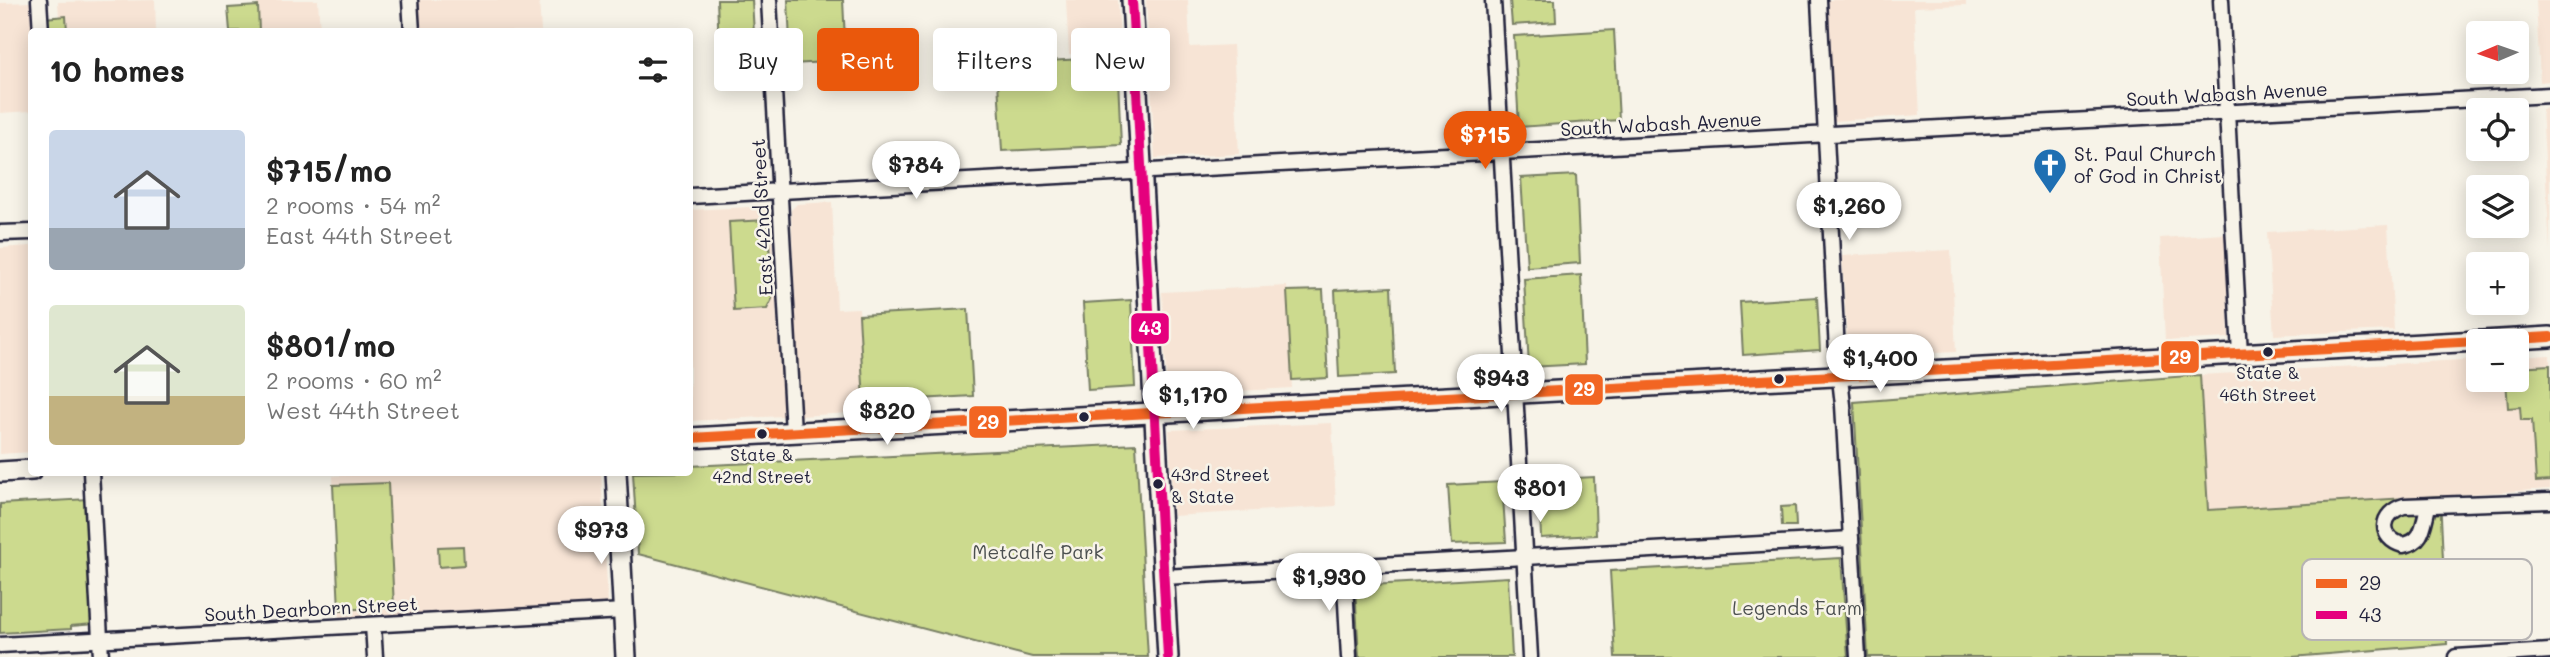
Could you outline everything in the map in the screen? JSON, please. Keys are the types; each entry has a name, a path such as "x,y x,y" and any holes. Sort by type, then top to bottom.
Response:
{"main road":[{"path":"1132,0 1168,657"},
{"path":"2529,338 2550,337"},
{"path":"693,438 2466,342"},
{"path":"0,472 28,470"},
{"path":"616,476 626,657"}],"street":[{"path":"40,0 41,28"},
{"path":"410,0 412,28"},
{"name":"East 42nd Street","path":"769,0 793,432"},
{"path":"1493,0 1530,657"},
{"path":"1819,0 1858,657"},
{"path":"2221,0 2241,354"},
{"name":"South Wabash Avenue","path":"693,196 2550,95"},
{"path":"0,233 28,232"},
{"path":"90,476 101,657"},
{"path":"2428,507 2550,501"},
{"path":"1164,577 1851,539"},
{"path":"1344,567 1349,657"},
{"name":"South Dearborn Street","path":"0,645 624,611"},
{"path":"373,625 375,657"},
{"path":"2456,657 2550,651"}],"shaded area":[{"path":"155,0 156,28 67,28 66,16 59,17 58,2"},
{"path":"257,0 318,0 320,28 259,28"},
{"path":"419,0 539,0 541,28 420,28"},
{"path":"1066,0 1118,0 1119,28 1071,28 1069,54"},
{"path":"1146,0 1188,0 1190,47 1233,45 1239,154 1155,158 1151,91 1170,91 1170,28 1148,28"},
{"path":"1827,0 1966,0 1966,5 1914,7 1920,115 1834,121"},
{"path":"2536,0 2550,0 2550,81 2540,82"},
{"path":"35,2 36,28 28,28 28,111 0,113 0,3"},
{"path":"2550,108 2550,250 2542,109"},
{"path":"832,202 837,309 859,308 865,412 800,416 791,210 797,204"},
{"path":"770,206 783,416 693,421 693,210"},
{"path":"2388,225 2394,330 2274,335 2267,232"},
{"path":"2225,234 2229,338 2165,341 2160,238"},
{"path":"28,246 28,452 0,454 0,248"},
{"path":"1951,250 1956,352 1848,357 1842,256"},
{"path":"1287,286 1292,388 1167,395 1162,292"},
{"path":"2550,355 2550,489 2207,510 2200,375 2466,360 2466,392 2529,392 2529,356"},
{"path":"1332,423 1336,506 1173,516 1169,430"},
{"path":"333,476 601,476 608,604 339,617"}],"green space":[{"path":"717,0 752,0 754,28 718,28"},
{"path":"788,0 843,0 844,28 817,28 817,63 803,63 803,28 789,28"},
{"path":"1510,0 1555,0 1556,22 1512,25"},
{"path":"258,6 259,28 230,28 228,8"},
{"path":"66,16 67,28 44,28 44,18"},
{"path":"1614,30 1619,120 1519,127 1514,36"},
{"path":"1057,60 1071,60 1071,91 1119,91 1121,145 1002,151 999,91 1057,91"},
{"path":"1576,175 1580,263 1527,267 1521,178"},
{"path":"768,220 772,299 767,309 734,311 729,222"},
{"path":"1581,275 1585,364 1529,367 1524,279"},
{"path":"1391,287 1395,374 1339,377 1335,290"},
{"path":"1323,290 1328,378 1292,380 1287,291"},
{"path":"1817,297 1820,350 1743,355 1740,302"},
{"path":"1131,300 1135,387 1088,390 1083,303"},
{"path":"968,309 973,396 864,402 859,315"},
{"path":"2550,365 2550,481 2536,482 2532,420 2521,420 2520,407 2508,408 2507,392 2529,392 2529,366"},
{"path":"2200,375 2208,510 2440,496 2443,559 2302,559 2302,640 2447,640 2447,644 2292,657 1868,657 1854,402"},
{"name":"Metcalfe Park","path":"1136,444 1148,657 1032,657 638,554 633,476 693,476 693,466"},
{"path":"1594,477 1596,535 1541,538 1539,480"},
{"path":"1502,482 1506,542 1452,544 1448,485"},
{"path":"388,483 394,607 339,610 333,485"},
{"path":"88,499 94,624 71,626 71,629 0,633 0,504"},
{"path":"1795,506 1796,526 1782,526 1781,507"},
{"path":"463,546 464,565 439,567 438,547"},
{"name":"Legends Farm","path":"1841,558 1848,657 1615,657 1610,571"},
{"path":"1508,577 1512,657 1359,657 1355,586"}],"transit line":[{"name":"43","path":"1132,0 1168,657"},
{"name":"29","path":"2529,338 2550,337"},
{"name":"29","path":"693,438 2466,342"}],"place":[{"name":"St. Paul Church of God in Christ","path":"2050,195"},
{"name":"State & 46th Street","path":"2268,352"},
{"name":"State & 42nd Street","path":"762,434"},
{"name":"43rd Street & State","path":"1158,484"}]}
